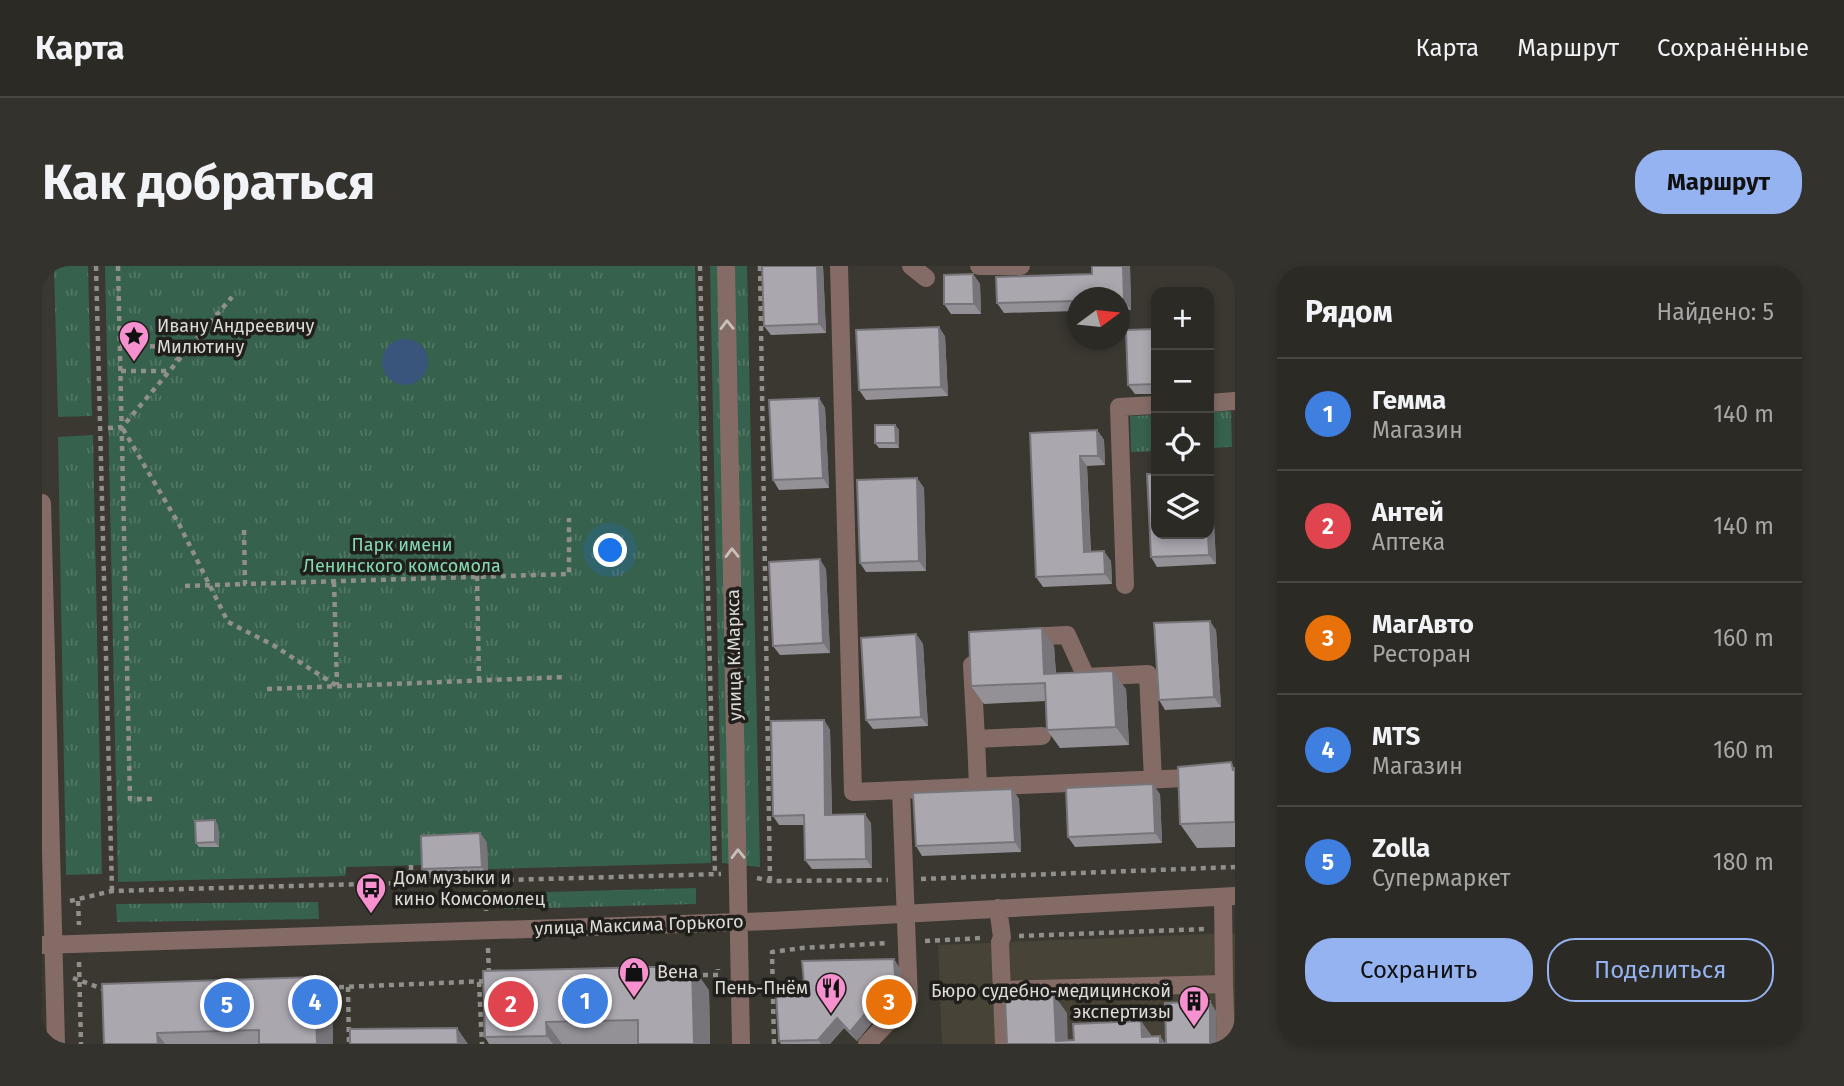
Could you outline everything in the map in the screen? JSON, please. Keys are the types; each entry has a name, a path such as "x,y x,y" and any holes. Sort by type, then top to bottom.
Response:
{"street":[{"name":"улица К.Маркса","path":"726,266 741,1044"},
{"path":"839,266 853,792 1235,776"},
{"path":"911,266 926,278"},
{"path":"979,266 1021,266"},
{"path":"1214,403 1235,401"},
{"path":"1125,585 1119,407 1151,405"},
{"path":"42,503 52,902 48,945 54,971 56,1044"},
{"path":"1012,638 1067,635 1086,677 1148,674 1153,780"},
{"path":"971,652 978,787"},
{"path":"975,739 1042,736"},
{"path":"867,1044 909,1000 901,790"},
{"name":"улица Максима Горького","path":"48,945 739,922 1229,897"},
{"path":"1226,1044 1224,984 1229,897"},
{"path":"998,908 1002,937 1004,1044"},
{"path":"1002,990 1224,984"}],"path":[{"path":"96,266 112,891"},
{"path":"117,266 131,799 153,799"},
{"path":"52,902 78,901 112,891 715,874 700,266"},
{"path":"760,266 770,881 903,880 1235,867"},
{"path":"108,428 122,427 232,297"},
{"path":"120,345 164,347 177,359"},
{"path":"121,371 170,371"},
{"path":"122,427 180,526 228,622 273,645 337,686"},
{"path":"186,586 569,574 569,518"},
{"path":"244,530 246,584"},
{"path":"477,576 479,680"},
{"path":"334,582 337,686"},
{"path":"267,689 566,677"},
{"path":"411,865 411,882"},
{"path":"78,901 81,1044"},
{"path":"772,952 774,1044"},
{"path":"690,975 718,975 718,965"},
{"path":"54,971 110,992"},
{"path":"317,988 498,981"},
{"path":"479,982 482,1044"},
{"path":"348,987 349,1044"}],"shaded area":[{"path":"1235,933 1235,1044 942,1044 938,945"}],"green space":[{"path":"54,266 88,266 92,416 58,417"},
{"name":"Парк имени Ленинского комсомола","path":"105,266 695,266 711,863 488,869 487,843 428,865 346,867 345,876 118,882"},
{"path":"710,266 747,266 760,867 722,863"},
{"path":"645,384 668,384 670,479 646,479"},
{"path":"1231,411 1232,447 1214,448 1214,412"},
{"path":"1151,415 1151,451 1131,452 1130,416"},
{"path":"93,435 102,874 66,875 58,437"},
{"path":"696,888 696,904 504,909 504,893"},
{"path":"318,902 319,919 117,922 116,904"}],"water":[{"path":"405,339 421,346 428,362 421,378 405,385 389,378 382,362 389,346"}],"building":[{"path":"762,266 817,266 819,324 764,326"},
{"path":"1092,266 1123,266 1124,287 1067,287 1067,301 997,303 996,277 1092,274"},
{"path":"973,274 974,304 944,304 944,275"},
{"path":"939,327 941,387 859,390 856,330"},
{"path":"1151,329 1151,384 1128,385 1127,350 1130,350 1130,330"},
{"path":"819,398 823,478 773,480 769,400"},
{"path":"875,425 895,425 896,443 875,443"},
{"path":"1097,430 1098,456 1080,456 1084,552 1104,551 1105,574 1036,577 1030,433"},
{"path":"1147,474 1151,474 1151,539 1208,539 1209,555 1151,557"},
{"path":"917,478 919,561 860,563 857,480"},
{"path":"820,559 823,643 773,646 769,562"},
{"path":"1210,621 1214,697 1159,700 1154,623"},
{"path":"1042,628 1044,674 1113,671 1116,727 1047,730 1045,683 971,686 969,632"},
{"path":"916,634 921,717 866,720 861,638"},
{"path":"824,720 825,815 865,814 866,859 805,860 804,815 773,816 771,721"},
{"path":"1231,762 1235,770 1235,822 1180,824 1178,767"},
{"path":"1153,784 1155,833 1068,837 1066,788"},
{"path":"1012,789 1015,842 916,846 913,793"},
{"path":"215,820 215,842 196,843 195,821"},
{"path":"480,833 482,867 422,869 421,836"},
{"name":"Пень-Пнём","path":"894,959 895,977 850,1032 837,1018 818,1040 779,1041 776,993 795,992 804,983 802,961"},
{"path":"692,966 694,1044 638,1044 638,1020 546,1022 547,1036 485,1037 483,971"},
{"path":"315,977 317,1044 259,1044 259,1030 157,1033 158,1044 104,1044 102,984"},
{"path":"1054,995 1056,1041 1074,1040 1073,1024 1141,1021 1142,1037 1160,1036 1160,1044 1007,1044 1005,997"},
{"name":"Бюро судебно-медицинской экспертизы","path":"1210,1001 1210,1044 1166,1044 1165,1003"},
{"path":"457,1028 458,1044 350,1044 350,1029"}],"place":[{"name":"Ивану Андреевичу Милютину","path":"134,363"},
{"name":"Дом музыки и кино Комсомолец","path":"371,915"},
{"name":"Вена","path":"634,999"},
{"name":"Гемма","path":"585,1001"},
{"name":"MTS","path":"315,1002"},
{"name":"МагАвто","path":"889,1002"},
{"name":"Антей","path":"511,1004"},
{"name":"Zolla","path":"227,1005"},
{"name":"Пень-Пнём","path":"831,1015"},
{"name":"Бюро судебно-медицинской экспертизы","path":"1194,1028"}]}
